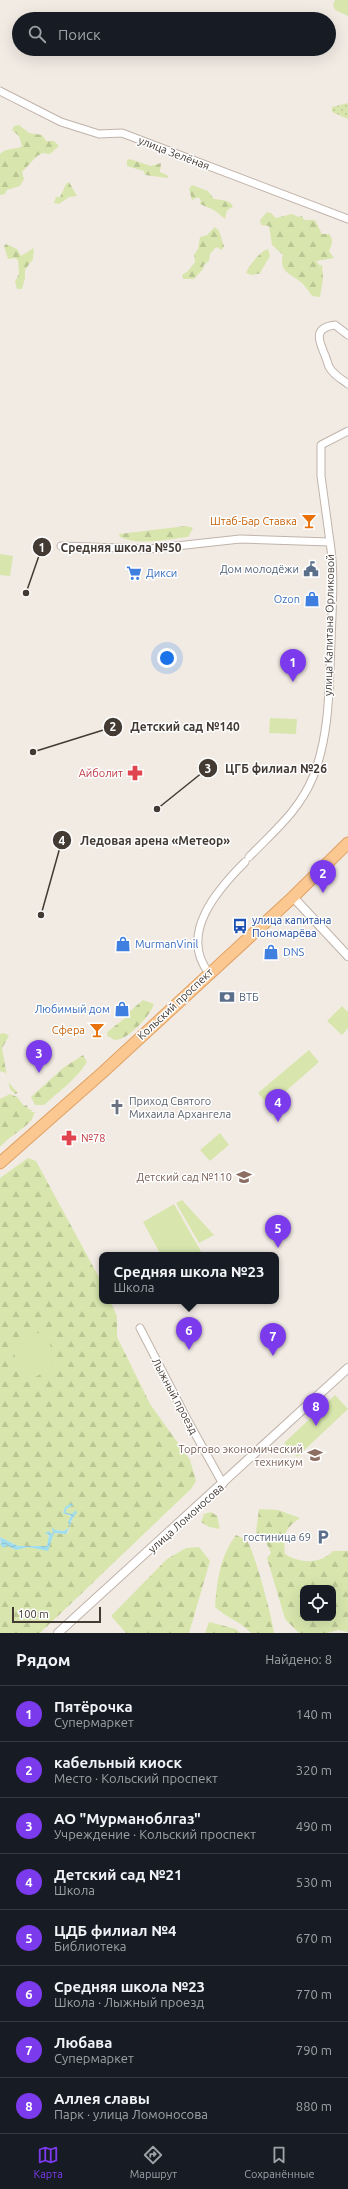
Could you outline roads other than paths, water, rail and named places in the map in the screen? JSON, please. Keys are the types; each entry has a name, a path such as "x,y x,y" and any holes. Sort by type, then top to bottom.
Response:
{"main road":[{"name":"Кольский проспект","path":"0,1163 102,1073 348,843"}],"street":[{"name":"улица Зелёная","path":"0,91 61,122 99,134 122,133 255,185 348,219"},
{"path":"348,336 335,325 326,326 321,331 319,345 326,358 328,366 333,373 348,384"},
{"path":"330,542 320,476 321,445 348,431"},
{"name":"улица Капитана Орликовой","path":"61,546 149,549 240,539 330,542 333,560 331,631 327,712 322,750 313,777 301,800 286,821 247,859 214,895 205,912 200,930 198,952 201,963 209,972"},
{"path":"293,896 348,956"},
{"name":"Лыжный проезд","path":"140,1328 188,1421 223,1484"},
{"name":"улица Ломоносова","path":"58,1633 223,1484 348,1368"}],"water":[{"path":"72,1503 73,1505 66,1509 66,1513 72,1514 76,1510 77,1513 70,1526 68,1522 71,1516 63,1513 65,1507"},
{"path":"52,1527 55,1530 64,1531 69,1528 66,1534 54,1533 48,1551 28,1547 16,1550 6,1545 5,1548 1,1546 0,1537 18,1546 47,1546 49,1535 45,1533 49,1531 51,1534 53,1533"}],"place":[{"name":"Штаб-Бар Ставка","path":"309,521"},
{"name":"Дом молодёжи","path":"311,569"},
{"name":"Дикси","path":"134,573"},
{"name":"Средняя школа №50","path":"26,593"},
{"name":"Ozon","path":"312,599"},
{"name":"Пятёрочка","path":"293,682"},
{"name":"Детский сад №140","path":"33,752"},
{"name":"Айболит","path":"135,773"},
{"name":"ЦГБ филиал №26","path":"157,809"},
{"name":"кабельный киоск","path":"323,893"},
{"name":"Ледовая арена «Метеор»","path":"41,915"},
{"name":"улица капитана Пономарёва","path":"240,926"},
{"name":"MurmanVinil","path":"123,944"},
{"name":"DNS","path":"271,952"},
{"name":"ВТБ","path":"227,997"},
{"name":"Любимый дом","path":"122,1009"},
{"name":"Сфера","path":"97,1030"},
{"name":"AO \"Мурманоблгаз\"","path":"39,1073"},
{"name":"Приход Святого Михаила Архангела","path":"117,1107"},
{"name":"Детский сад №21","path":"278,1122"},
{"name":"№78","path":"69,1138"},
{"name":"Детский сад №110","path":"244,1177"},
{"name":"ЦДБ филиал №4","path":"278,1248"},
{"name":"Средняя школа №23","path":"189,1350"},
{"name":"Любава","path":"273,1356"},
{"name":"Аллея славы","path":"316,1426"},
{"name":"Торгово экономический техникум","path":"315,1455"},
{"name":"гостиница 69","path":"323,1537"}]}
